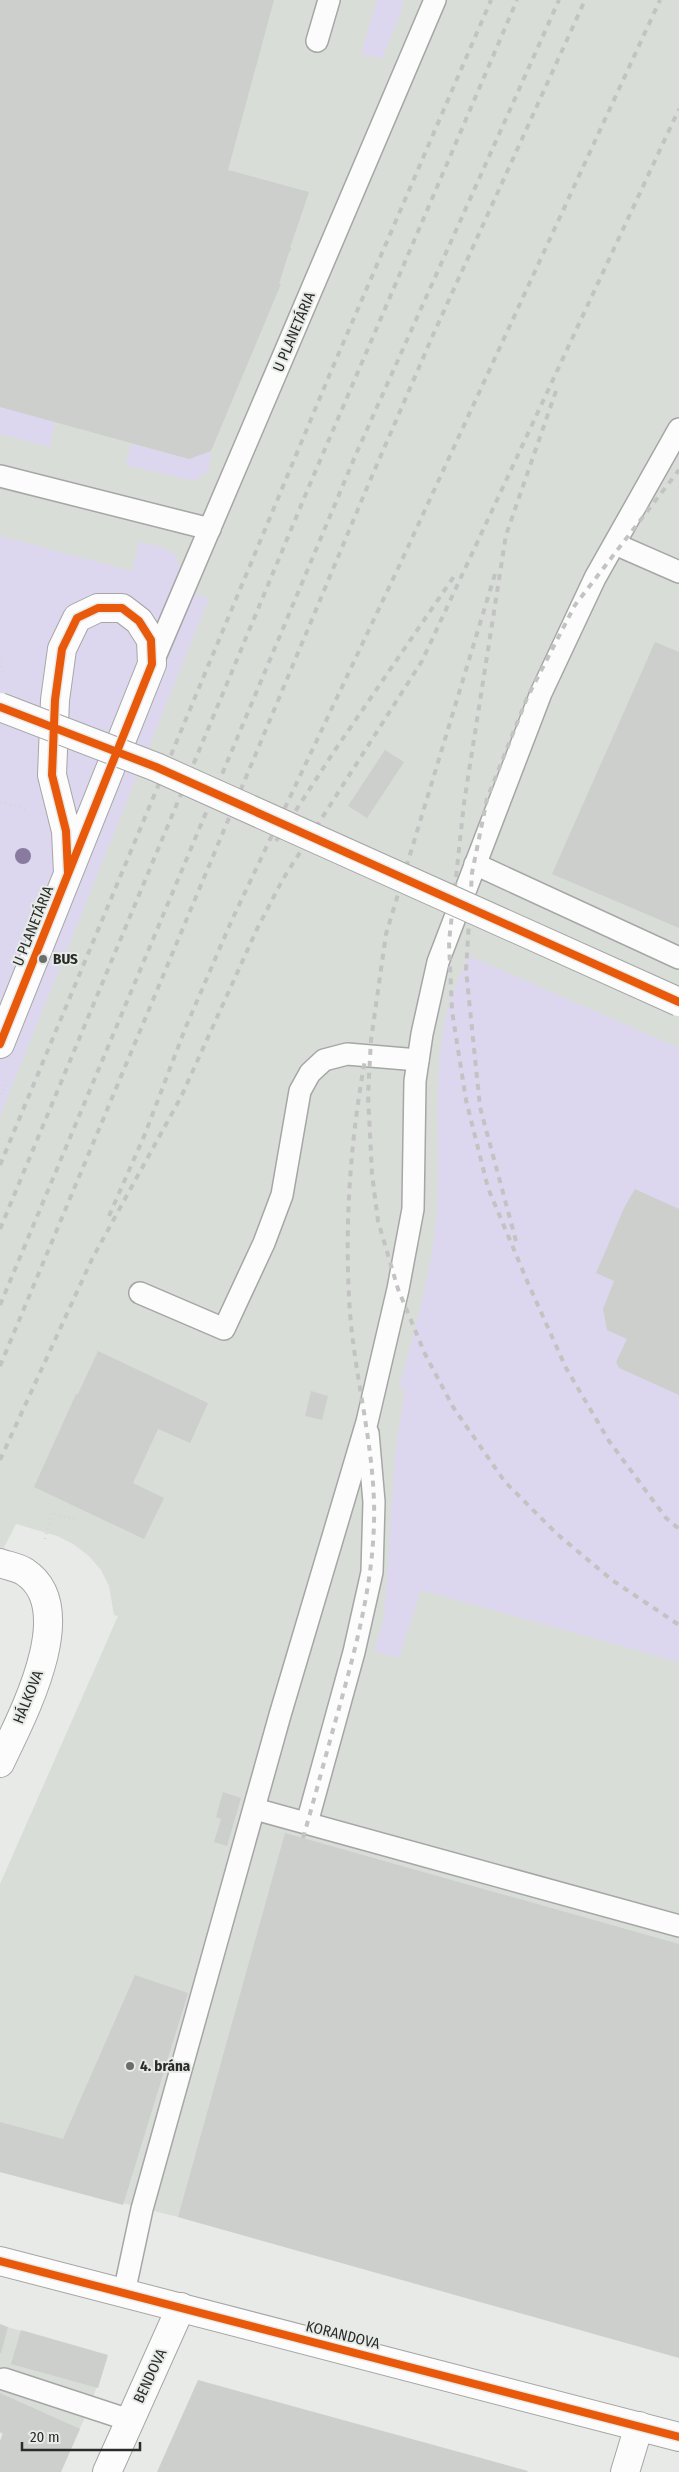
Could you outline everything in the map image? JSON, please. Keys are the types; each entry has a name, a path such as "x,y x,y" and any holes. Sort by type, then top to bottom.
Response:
{"street":[{"name":"U PLANETÁRIA","path":"0,1044 152,664 152,640 139,621 122,608 98,608 77,618 62,649 55,700 52,775 66,830 68,873"},
{"path":"0,707 156,767 679,1002"},
{"name":"HÁLKOVA","path":"0,1563 26,1572 37,1583 46,1603 48,1621 47,1641 38,1678 0,1763"},
{"name":"KORANDOVA","path":"0,2261 679,2437"},
{"name":"BENDOVA","path":"107,2472 181,2307"},
{"path":"625,2472 639,2426"}],"lane":[{"path":"317,41 328,0"},
{"name":"U PLANETÁRIA","path":"152,664 435,0"},
{"path":"124,2292 142,2209 254,1809 367,1422 398,1289 413,1209 415,1081 438,962 541,693 595,578 679,430"},
{"path":"0,476 210,529"},
{"path":"615,544 679,572"},
{"path":"475,864 679,958"},
{"path":"140,1293 224,1329 264,1243 282,1195 300,1091 310,1073 324,1060 347,1054 418,1060"},
{"path":"307,1823 354,1652 372,1572 374,1502 367,1422"},
{"path":"254,1809 679,1926"},
{"path":"4,2378 129,2420"}],"path":[{"path":"46,1540 51,1513 77,1520"}],"shaded area":[{"path":"0,0 679,0 679,2357 178,2217 0,2172 0,1884 118,1616 114,1615 109,1586 101,1570 89,1556 73,1544 57,1536 16,1524 0,1555"},
{"path":"377,0 403,0 402,10 382,59 361,54"},
{"path":"0,407 55,422 50,447 0,434"},
{"path":"131,444 189,459 211,451 209,471 194,481 126,465"},
{"path":"0,536 132,571 139,542 160,547 174,554 177,559 179,566 173,588 209,598 0,1116"},
{"path":"469,956 679,1048 679,1662 421,1590 399,1658 374,1651 384,1619 395,1455 405,1389 399,1388 424,1291 435,1232 441,1046 450,1003"},
{"path":"7,2327 107,2355 90,2407 64,2462 0,2433 0,2351"}],"building":[{"path":"0,0 274,0 228,170 309,192 290,248 292,249 289,252 279,284 281,284 211,451 189,459 0,407"},
{"path":"655,642 679,652 679,928 552,874"},
{"path":"385,750 404,762 367,818 348,806"},
{"path":"635,1189 679,1209 679,1395 619,1368 616,1362 627,1339 607,1330 603,1309 614,1281 596,1273 624,1208"},
{"path":"98,1351 208,1403 190,1443 158,1429 133,1483 164,1498 144,1539 34,1487 76,1394 78,1394"},
{"path":"311,1391 328,1396 322,1420 305,1416"},
{"path":"223,1792 241,1798 227,1846 214,1842 221,1819 216,1817"},
{"path":"285,1833 679,1944 679,2358 178,2217"},
{"name":"4. brána","path":"135,1975 188,1993 123,2205 0,2172 0,2122 63,2139"},
{"path":"0,2324 8,2327 1,2353 0,2353"},
{"path":"21,2330 108,2355 98,2388 11,2364"},
{"path":"198,2380 528,2471 157,2472"},
{"path":"0,2393 80,2429 61,2472 0,2472 0,2441 3,2433 0,2432"}],"railway":[{"path":"0,1165 329,376 491,0"},
{"path":"0,1229 310,484 517,0"},
{"path":"0,1305 356,454 559,0"},
{"path":"0,1366 366,490 433,335 585,0"},
{"path":"109,1216 145,1134 185,1029 231,922 401,562 660,0"},
{"path":"0,1460 92,1259 181,1097 257,929 283,879 422,661 679,109"},
{"path":"556,391 506,535 464,803 449,942 452,1011 466,1100 488,1188 528,1283 566,1368 609,1441 666,1518 679,1529"},
{"path":"516,1241 480,1107 466,970 472,873 487,799 527,698 575,605 679,470"},
{"path":"276,841 335,750 457,572"},
{"path":"495,574 386,934 371,1040 368,1095 372,1174 378,1221 398,1289 425,1354 453,1407 505,1482 557,1534 612,1580 679,1625"},
{"path":"303,1838 358,1634 372,1555 374,1529 373,1478 352,1337 348,1281 348,1217 352,1154 365,1060"}],"cycle path":[{"path":"0,1044 152,664 151,640 139,621 122,608 98,608 77,618 62,649 55,700 52,775 66,831 68,873"},
{"path":"0,707 156,767 679,1002"},
{"path":"0,2261 679,2437"}],"place":[{"name":"BUS","path":"43,959"},
{"name":"4. brána","path":"130,2066"}]}
